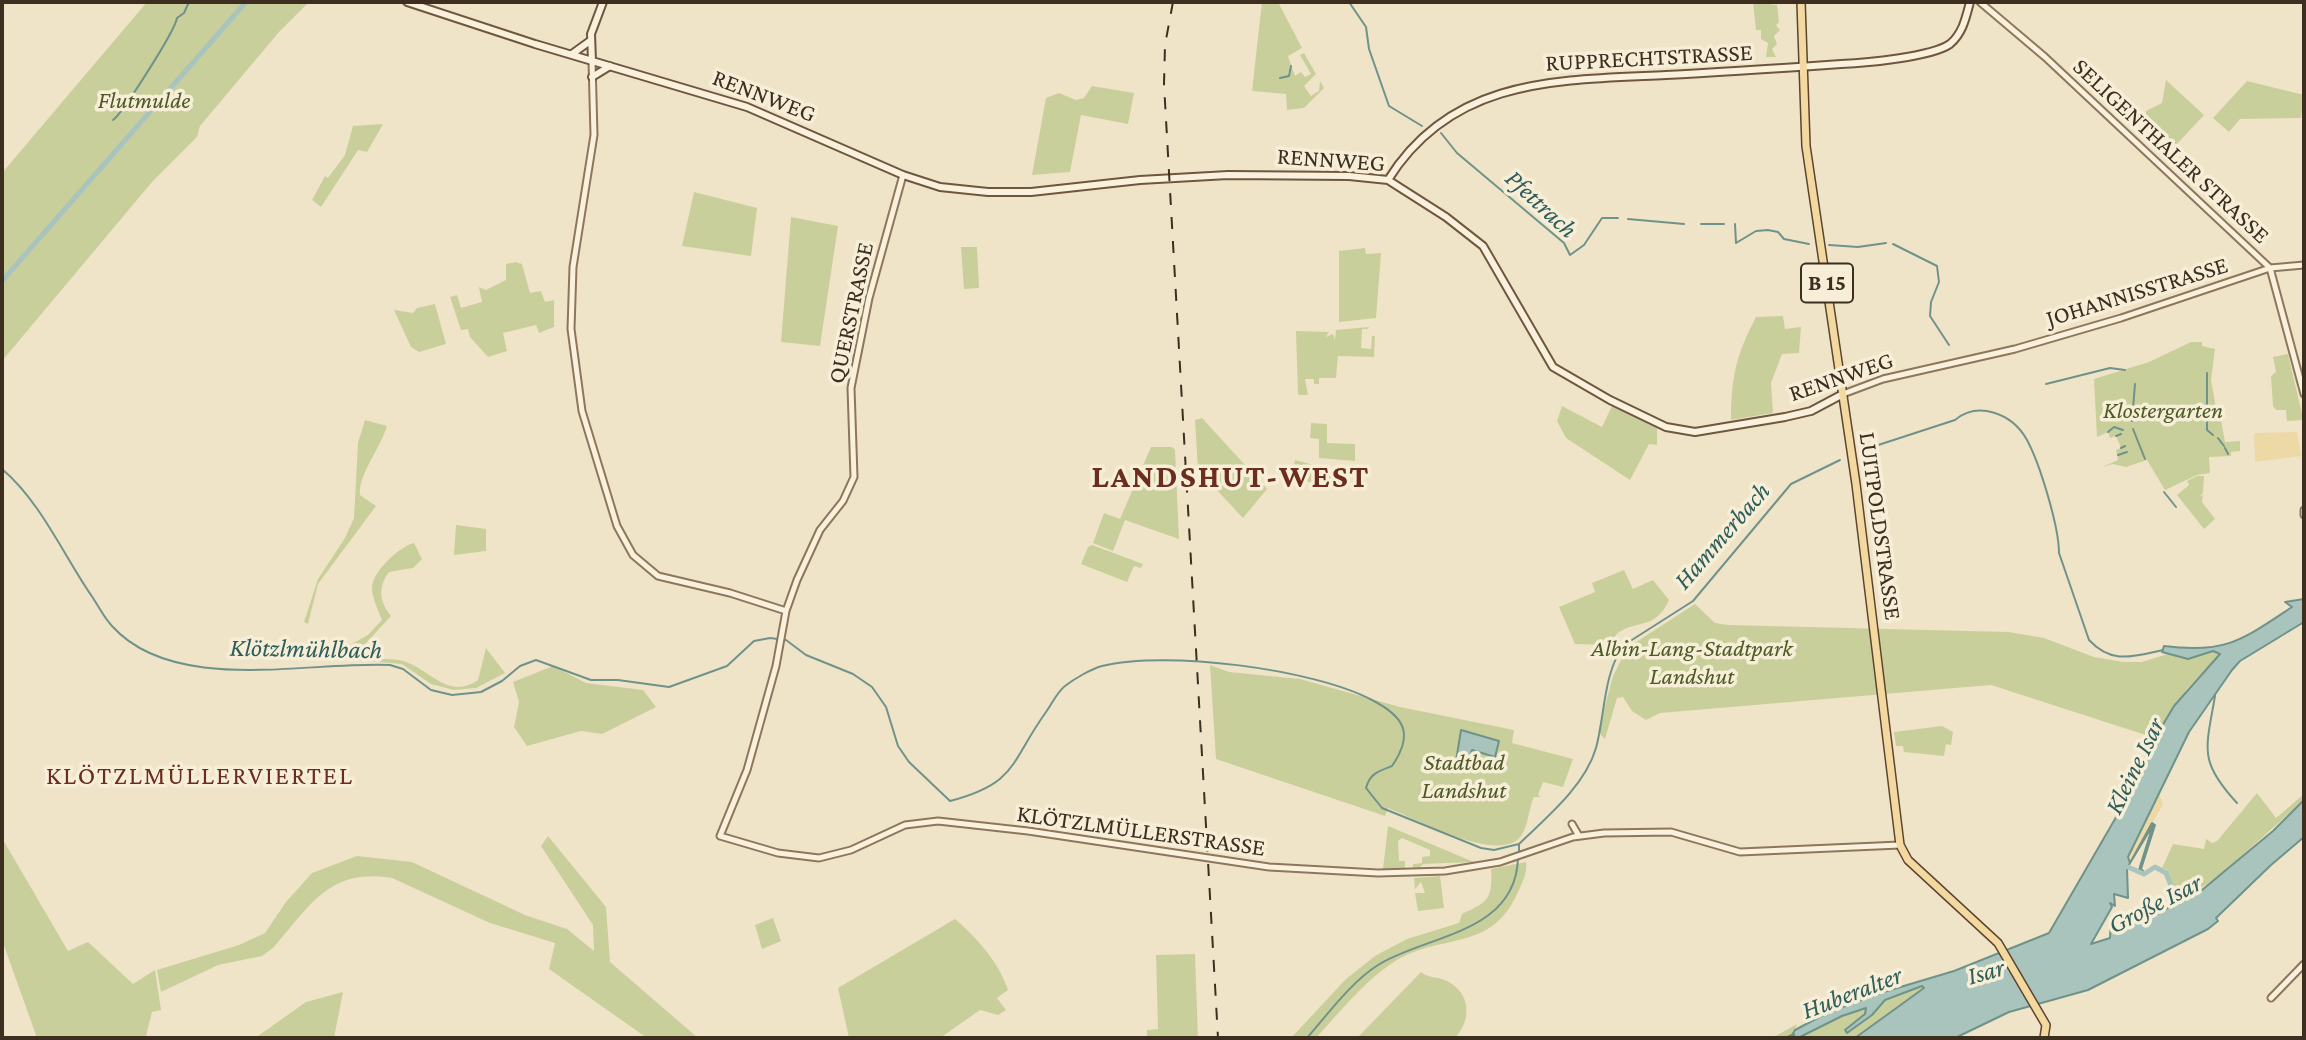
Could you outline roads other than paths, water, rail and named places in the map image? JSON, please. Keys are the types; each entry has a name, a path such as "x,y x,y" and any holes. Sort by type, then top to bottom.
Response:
{"main road":[{"name":"RENNWEG","path":"407,2 570,55 762,112 904,176 940,187 1000,192 1191,176 1341,176 1388,180 1446,217 1483,246 1553,367 1610,400 1666,427 1695,432 1785,417 1811,411 1843,394"},
{"path":"592,61 590,41 593,24 603,2"},
{"name":"LUITPOLDSTRASSE","path":"1801,2 1806,146 1843,394 1900,845"},
{"name":"RUPPRECHTSTRASSE","path":"1388,180 1408,152 1453,114 1534,84 1879,61 1944,47 1961,30 1970,2"},
{"path":"570,55 582,50 590,41"},
{"path":"592,77 610,66"},
{"path":"1900,845 1908,860 1993,937 2004,951 2046,1024 2044,1038"}],"street":[{"name":"SELIGENTHALER STRASSE","path":"1980,2 2045,57 2270,268 2304,394"},
{"path":"592,61 594,135 573,267 572,329 582,411 617,526 633,555 658,576 730,593 786,611"},
{"name":"QUERSTRASSE","path":"720,836 747,770 786,611 820,530 843,501 854,477 851,388 869,298 904,176"},
{"name":"JOHANNISSTRASSE","path":"2015,349 2170,303 2270,268 2304,265"},
{"name":"RENNWEG","path":"1843,394 1883,379 2015,349"},
{"path":"2304,510 2304,515"},
{"name":"KLÖTZLMÜLLERSTRASSE","path":"720,836 778,853 819,858 851,850 905,825 938,821 1028,831 1242,864 1324,872 1445,871 1515,857 1579,836 1671,832 1740,852 1900,845"},
{"path":"1572,824 1579,836"},
{"path":"2271,998 2304,964"}],"water":[{"name":"Isar","path":"2304,599 2304,622 2240,661 2189,732 2128,857 2130,863 2152,823 2155,825 2141,869 2145,873 2139,870 2153,825 2127,868 2128,898 2114,894 2115,906 2110,903 2112,907 2091,944 2110,938 2111,917 2134,919 2139,923 2202,890 2273,831 2304,800 2304,837 2216,918 2218,921 2208,929 2088,990 2009,1012 1955,1038 1855,1038 1924,988 1922,986 1885,1000 1872,1015 1847,1033 1845,1030 1865,1014 1866,1008 1842,1016 1798,1038 1792,1035 1795,1030 1827,1013 1877,994 1954,971 2049,933 2115,819 2174,706 2220,654 2213,651 2188,659 2162,652 2164,646 2203,648 2232,642 2292,607 2285,602"},
{"path":"1461,730 1499,741 1495,757 1472,750 1467,764 1456,761"}],"waterway":[{"path":"113,120 148,72 177,18 184,13 189,2"},
{"name":"Flutmulde","path":"2,281 246,2"},
{"name":"Pfettrach","path":"1349,2 1366,27 1369,49 1389,106 1422,126"},
{"path":"1280,78 1289,76 1291,66"},
{"name":"Pfettrach","path":"1441,133 1457,153 1564,243 1570,255 1584,245 1602,218 1618,218"},
{"name":"Pfettrach","path":"1628,219 1684,224"},
{"name":"Pfettrach","path":"1701,224 1724,224"},
{"name":"Pfettrach","path":"1735,224 1736,243 1756,231 1768,230 1778,232 1784,239 1809,244"},
{"name":"Pfettrach","path":"1829,245 1858,247 1886,243"},
{"name":"Pfettrach","path":"1893,244 1937,266 1939,282 1931,302 1930,316 1949,345"},
{"path":"2046,384 2110,368 2125,370"},
{"path":"2207,373 2207,430 2213,435"},
{"path":"2132,421 2135,384"},
{"name":"Hammerbach","path":"1866,449 1955,420 1974,411 1994,413 2013,423 2027,440 2037,464 2052,512 2059,553 2089,640 2106,653 2115,656 2133,656 2163,650"},
{"path":"2108,432 2114,427 2123,430"},
{"path":"2133,429 2145,459"},
{"path":"2116,436 2121,434"},
{"path":"2218,438 2224,446"},
{"path":"2121,448 2125,446"},
{"path":"2225,448 2228,454"},
{"path":"2118,455 2127,452"},
{"name":"Hammerbach","path":"1519,854 1519,844 1574,788 1591,762 1599,736 1608,681 1624,645 1693,601 1791,484 1840,460"},
{"name":"Klötzlmühlbach","path":"2,469 28,496 109,623 138,647 170,661 206,668 244,670 390,665 403,669 431,690 452,695 481,692 502,681 520,666 536,660 591,680 618,680 669,687 727,666 754,641 770,638 786,640 806,655 853,674 872,687 886,707 898,746 909,762 950,801 989,787 1001,778 1018,757 1060,691 1093,669 1130,662 1163,660 1239,665 1314,679 1346,689 1372,700 1392,713 1403,727 1403,745 1392,766 1373,776 1366,788 1382,808 1481,848 1494,850 1519,844"},
{"path":"2164,492 2176,507"},
{"path":"2215,696 2208,754 2216,776 2237,803"},
{"name":"Hammerbach","path":"1307,1038 1349,989 1378,965 1485,918 1502,903 1513,884 1518,859"},
{"name":"Große Isar","path":"2128,867 2144,874 2155,867 2166,873 2178,903"},
{"name":"Huberalter","path":"1785,1038 1794,1034"}],"railway":[{"path":"1173,2 1165,45 1164,84 1218,1038"}],"district":[{"name":"LANDSHUT-WEST","path":"1231,477"},
{"name":"KLÖTZLMÜLLERVIERTEL","path":"200,776"}],"park label":[{"name":"Klostergarten","path":"2163,411"},
{"name":"Albin-Lang-Stadtpark Landshut","path":"1692,663"},
{"name":"Stadtbad Landshut","path":"1464,777"}],"water label":[{"name":"Kleine Isar","path":"2135,766"}]}
